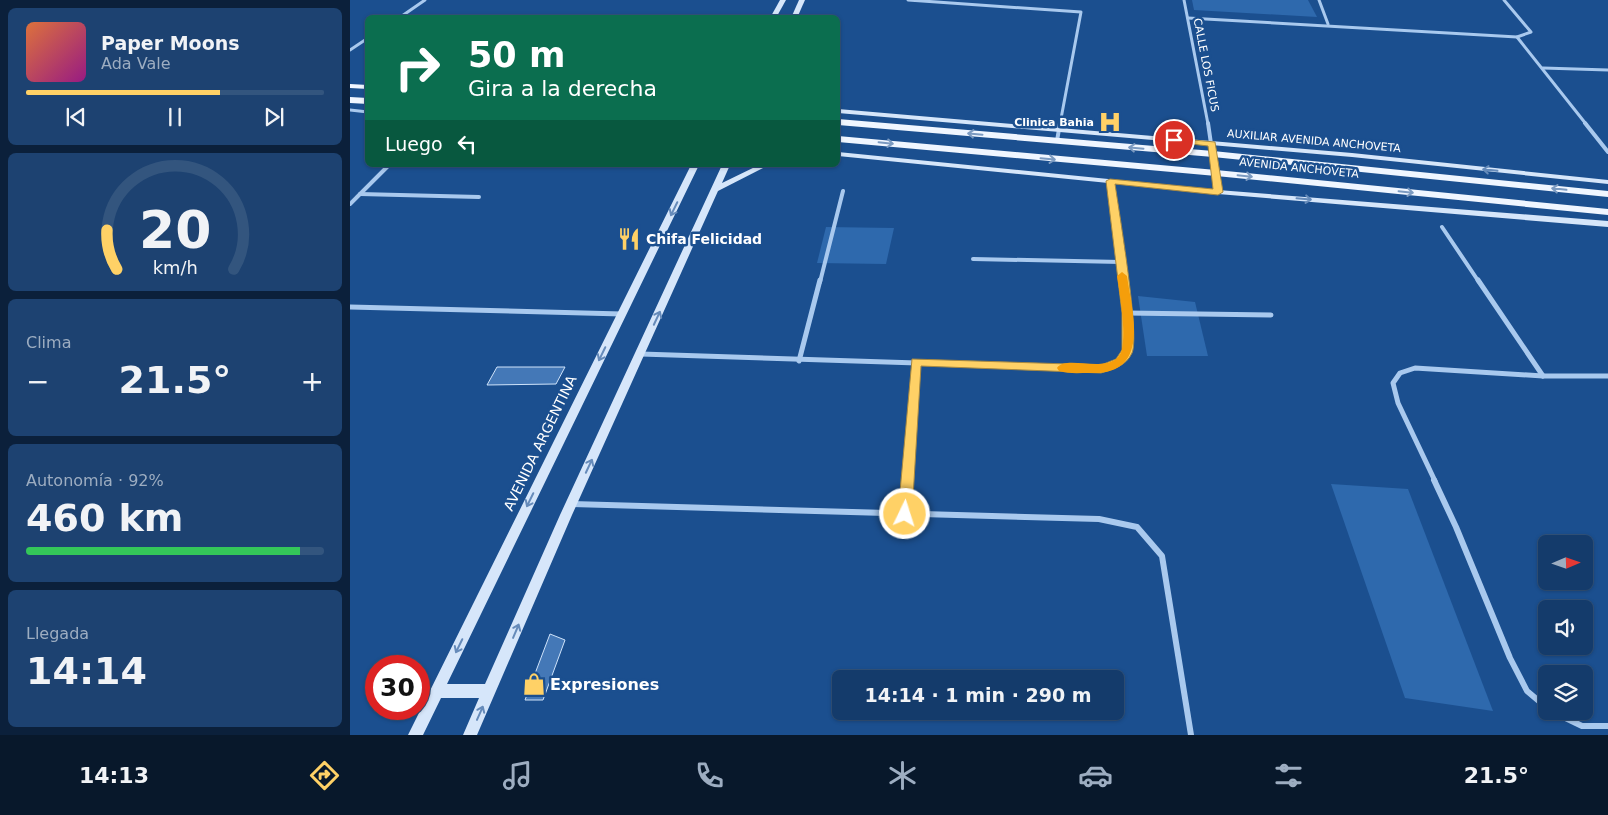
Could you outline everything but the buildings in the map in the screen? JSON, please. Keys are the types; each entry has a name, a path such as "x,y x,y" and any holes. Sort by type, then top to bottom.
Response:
{"main road":[{"path":"776,15 783,0"},
{"path":"795,15 802,0"},
{"path":"350,86 365,87"},
{"path":"350,100 365,101"},
{"name":"AUXILIAR AVENIDA ANCHOVETA","path":"840,111 1608,182"},
{"name":"AVENIDA ANCHOVETA","path":"840,122 1213,154 1608,194"},
{"name":"AVENIDA ANCHOVETA","path":"840,139 1216,173 1608,212"},
{"path":"840,154 1218,192 1608,224"},
{"name":"AVENIDA ARGENTINA","path":"415,735 693,167"},
{"path":"470,735 572,504 725,167"},
{"path":"716,189 760,167"},
{"path":"437,691 490,691"}],"street":[{"path":"403,15 425,0"},
{"path":"908,0 1082,12 1057,141"},
{"name":"CALLE LOS FICUS","path":"1184,0 1212,144 1218,192"},
{"path":"1319,0 1328,24"},
{"path":"1188,18 1328,24 1517,36 1531,32 1504,0"},
{"path":"1517,36 1608,152"},
{"path":"350,50 365,40"},
{"path":"1543,68 1608,70"},
{"path":"350,110 365,112"},
{"path":"350,204 387,167"},
{"path":"641,354 799,361 916,362 1101,369 1120,362 1128,351 1127,313 1110,181"},
{"path":"799,361 843,191"},
{"path":"360,194 478,197"},
{"path":"1442,227 1543,376"},
{"path":"973,259 1121,262"},
{"path":"350,307 622,314"},
{"path":"1127,313 1271,315"},
{"path":"905,514 916,362"},
{"path":"1538,700 1527,691 1510,658 1456,527 1398,403 1393,383 1400,373 1415,368 1543,376 1608,376"},
{"path":"572,504 1099,519 1137,528 1162,556 1191,735"},
{"path":"1570,720 1582,726 1608,726"}],"shaded area":[{"path":"1192,0 1308,0 1317,17 1194,10"},
{"path":"826,227 894,228 886,264 817,263"},
{"path":"1138,296 1195,302 1208,356 1147,356"},
{"path":"1331,484 1408,489 1493,711 1405,698"}],"slow traffic":[{"path":"1063,368 1101,369 1120,362 1128,351 1127,313 1122,276"}],"place":[{"name":"Clinica Bahia","path":"1110,122"},
{"name":"Chifa Felicidad","path":"629,239"},
{"name":"Expresiones","path":"534,684"}],"route":[{"path":"905,514 916,362 1101,369 1120,362 1128,351 1127,313 1110,181 1218,192 1212,144 1174,140"}]}
